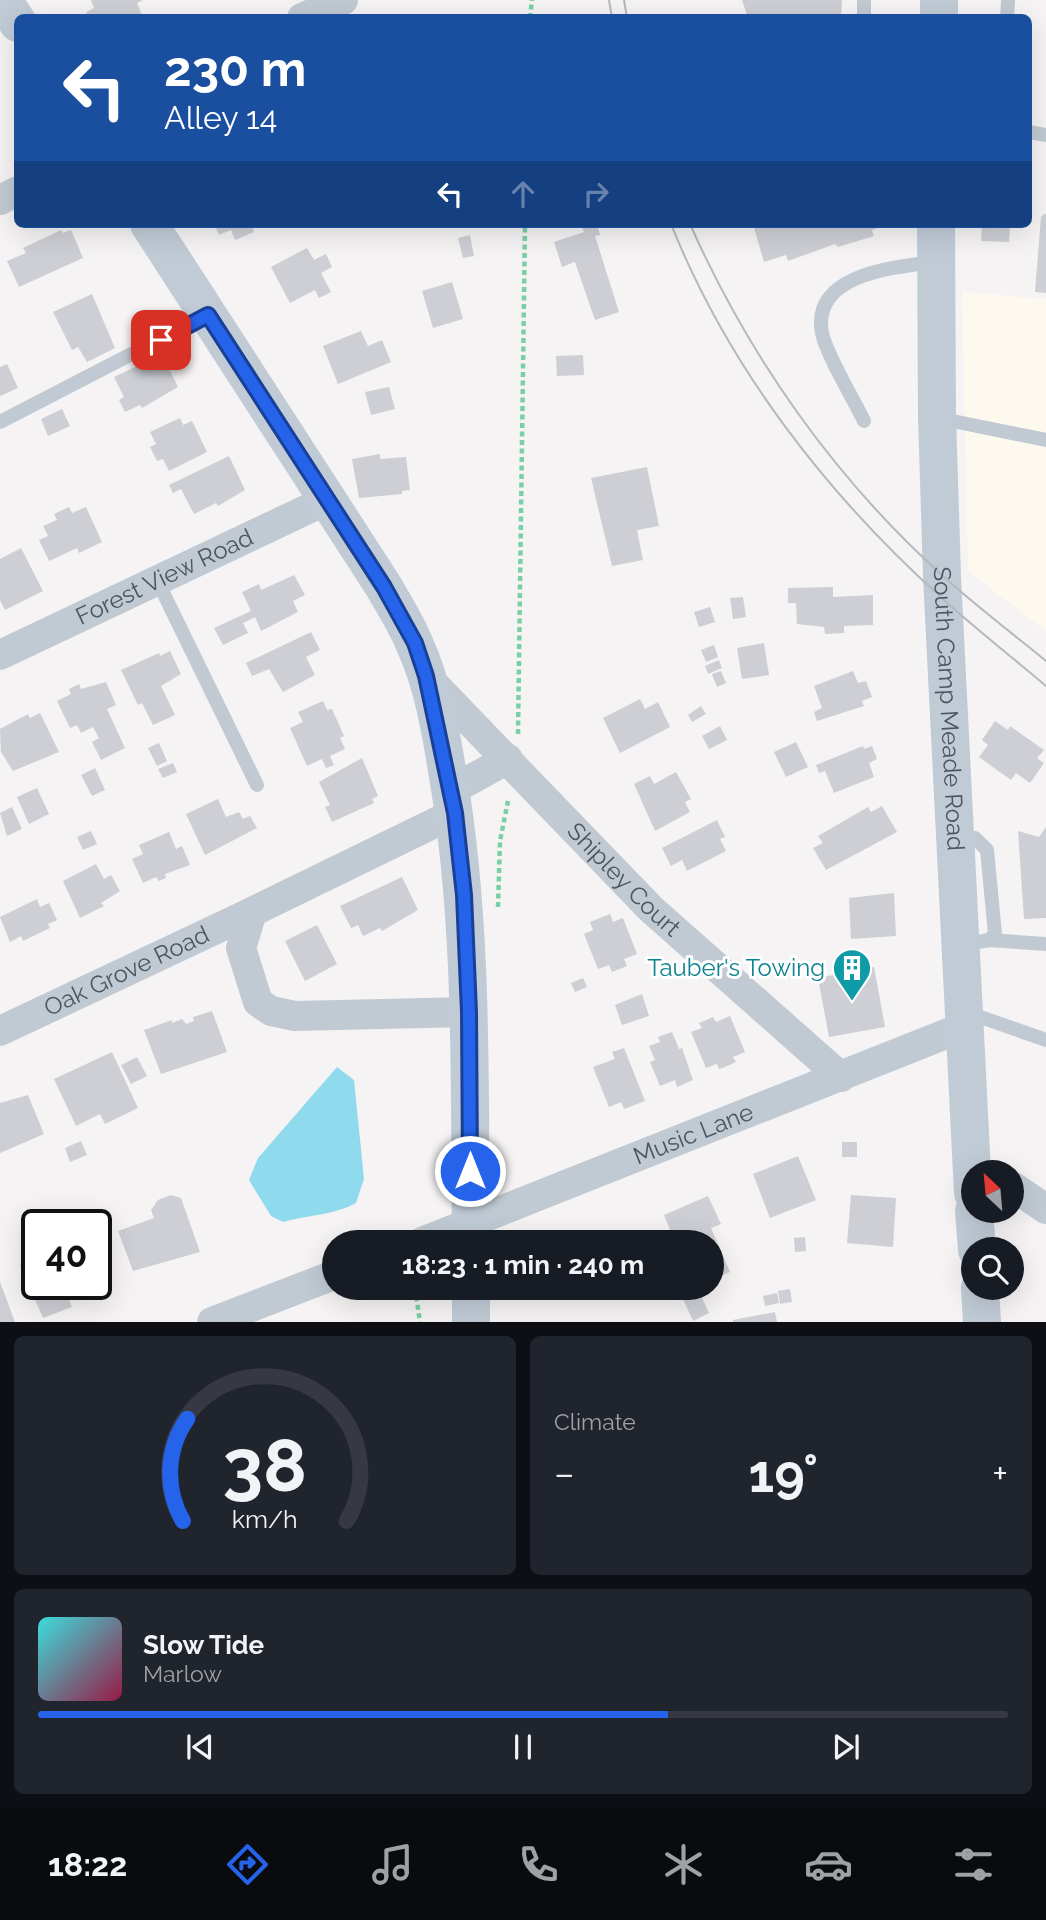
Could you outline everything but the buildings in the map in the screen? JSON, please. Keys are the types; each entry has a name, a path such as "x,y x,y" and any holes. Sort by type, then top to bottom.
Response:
{"street":[{"path":"3,0 14,17"},
{"path":"311,14 343,0"},
{"path":"152,228 329,499 415,643 426,676 453,802 464,895 469,1012 470,1230"},
{"name":"South Camp Meade Road","path":"936,228 937,417 955,840 974,943 965,1018 978,1160"},
{"name":"Forest View Road","path":"0,654 329,499"},
{"name":"Shipley Court","path":"426,676 651,909 841,1077"},
{"path":"453,802 512,763"},
{"name":"Oak Grove Road","path":"0,1031 252,912 453,802"},
{"name":"Oak Grove Road","path":"252,912 241,948 258,1002 271,1011 295,1016 469,1012"},
{"name":"Music Lane","path":"477,1230 841,1077 965,1018"},
{"path":"1024,1194 1046,1209"},
{"path":"212,1321 322,1280"},
{"path":"471,1300 471,1321"},
{"path":"980,1300 982,1321"}],"lane":[{"path":"864,421 822,336 820,313 830,294 853,279 890,269 936,262"},
{"path":"0,422 208,315"},
{"path":"937,417 1046,440"},
{"path":"157,580 257,785"},
{"path":"974,943 1046,944"},
{"path":"965,1018 1046,1040"}],"path":[{"path":"498,916 499,841 521,705 525,228"},
{"path":"417,1300 420,1321"}],"shaded area":[{"path":"962,292 1046,299 1046,631 968,571"}],"water":[{"path":"337,1067 354,1080 364,1179 356,1203 330,1212 283,1222 271,1216 249,1180 258,1158"}],"tram line":[{"path":"609,0 611,14"},
{"path":"624,0 626,14"},
{"path":"673,228 695,278 752,379 822,474 901,560 956,611 1046,686"},
{"path":"692,228 739,321 798,414 831,457 866,499 943,576 1046,661"}],"place":[{"name":"Tauber's Towing","path":"852,1002"}],"route":[{"path":"161,340 208,315 329,499 415,643 442,740 455,813 464,895 469,1012 470,1171"}]}
